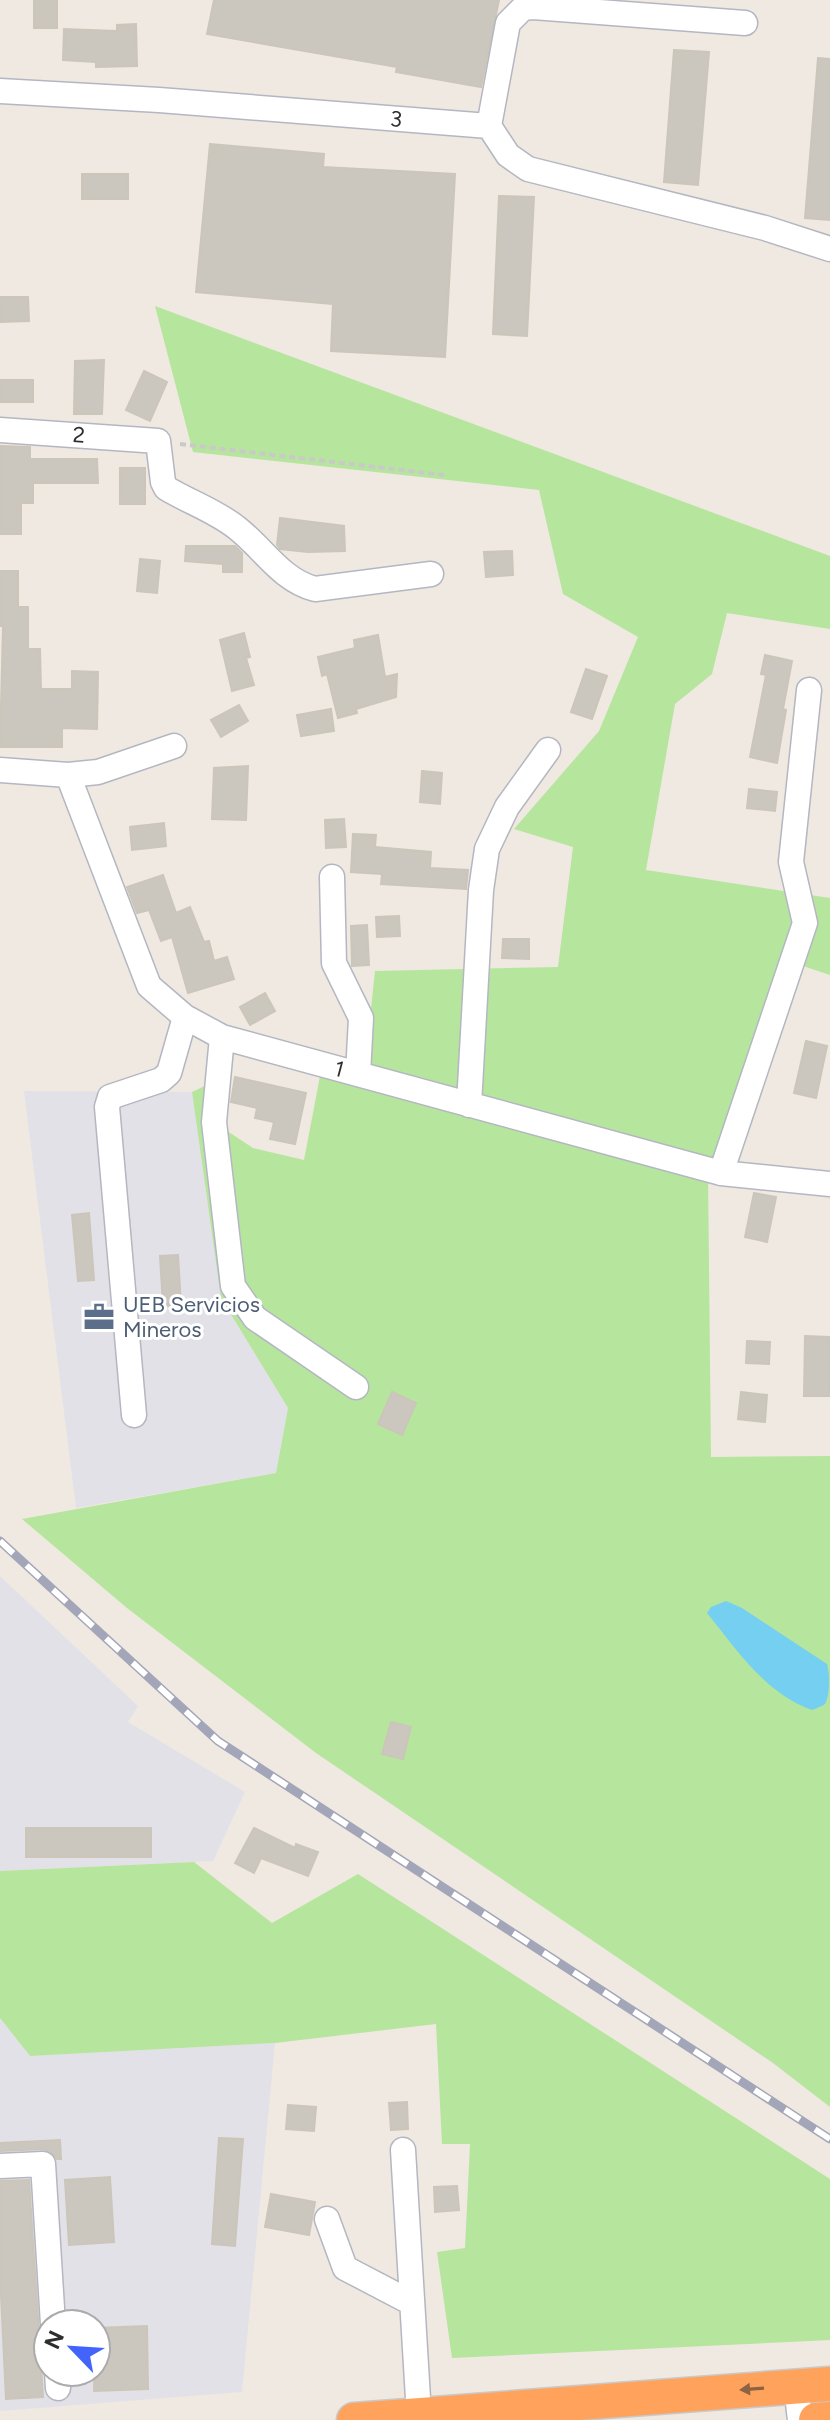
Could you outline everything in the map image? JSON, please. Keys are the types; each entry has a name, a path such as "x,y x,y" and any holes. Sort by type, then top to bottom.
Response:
{"highway":[{"path":"354,2420 830,2384"},
{"path":"816,2420 830,2419"}],"street":[{"path":"745,23 523,8 508,23 489,126 508,155 528,169 765,228 830,249"},
{"name":"3","path":"0,91 489,126"},
{"name":"2","path":"0,430 158,441"},
{"path":"158,441 166,488 238,528 275,566 300,585 315,589 431,574"},
{"path":"721,1173 805,923 791,862 809,690"},
{"path":"0,770 68,775 98,772 174,746"},
{"path":"469,1105 481,890 487,849 507,807 548,750"},
{"name":"1","path":"68,775 149,986 185,1017 222,1037 721,1173 830,1184"},
{"path":"332,877 334,963 361,1018 358,1074"},
{"path":"134,1415 107,1107 110,1097 161,1080 169,1073 185,1017"},
{"path":"222,1037 214,1122 233,1286 255,1318 356,1387"},
{"path":"403,2150 419,2415"},
{"path":"0,2166 43,2164 52,2308"},
{"path":"327,2219 345,2268 412,2303"},
{"path":"796,2386 800,2420"}],"path":[{"path":"158,441 444,475"}],"shaded area":[{"name":"UEB Servicios Mineros","path":"24,1091 192,1092 221,1298 288,1408 276,1473 76,1508"},
{"path":"0,1576 138,1706 128,1722 245,1792 213,1861 0,1871"},
{"path":"0,2018 30,2056 275,2043 242,2392 0,2411"}],"green space":[{"path":"155,306 830,556 830,629 727,613 712,674 675,704 646,870 830,898 830,975 785,960 708,1171 711,1457 830,1456 830,2107 773,2063 316,1753 127,1608 22,1519 276,1473 288,1408 221,1298 192,1092 211,1083 221,1127 253,1148 304,1160 321,1071 363,1084 375,971 558,967 573,847 514,829 599,731 638,637 563,594 539,490 193,452"},
{"path":"194,1862 272,1923 358,1874 830,2179 830,2340 452,2358 437,2252 465,2248 470,2144 442,2144 436,2024 275,2043 30,2056 0,2018 0,1871"}],"water":[{"path":"726,1601 742,1608 827,1664 829,1685 825,1704 812,1710 795,1702 753,1669 707,1613 711,1607"}],"building":[{"path":"34,0 57,0 57,28 34,28"},
{"path":"214,0 499,0 481,87 396,72 397,67 207,34"},
{"path":"136,24 137,66 96,67 96,62 63,60 64,29 117,31 117,25"},
{"path":"674,50 709,52 698,185 664,182"},
{"path":"818,58 830,59 830,220 805,218"},
{"path":"210,144 324,154 323,167 455,174 445,357 331,351 333,304 196,292"},
{"path":"82,174 128,174 128,199 82,199"},
{"path":"499,196 534,197 527,336 493,334"},
{"path":"0,297 28,297 29,321 0,322"},
{"path":"104,360 102,414 74,414 75,361"},
{"path":"144,371 167,382 150,421 126,410"},
{"path":"0,380 33,380 33,402 0,402"},
{"path":"0,446 30,447 30,459 97,459 98,483 33,483 33,503 21,503 21,534 0,534"},
{"path":"120,468 145,468 145,504 120,504"},
{"path":"280,518 344,526 345,551 280,549 277,545"},
{"path":"186,546 235,546 242,553 242,572 223,572 223,564 185,561"},
{"path":"512,551 513,575 486,577 484,552"},
{"path":"140,559 160,561 157,593 137,591"},
{"path":"0,571 18,571 18,607 28,607 28,649 40,649 41,689 72,689 72,671 98,672 97,729 62,728 62,747 0,747 3,626 0,626"},
{"path":"244,633 250,657 246,658 254,685 232,691 220,640"},
{"path":"378,635 385,677 397,674 396,697 338,718 327,674 322,676 318,657 355,648 354,640"},
{"path":"765,655 792,661 777,763 750,757 766,675 761,674"},
{"path":"586,669 607,676 592,719 571,712"},
{"path":"239,705 248,721 221,737 211,720"},
{"path":"331,709 334,731 301,736 297,715"},
{"path":"248,766 246,820 212,819 214,768"},
{"path":"422,771 442,773 440,804 420,802"},
{"path":"749,789 777,792 775,811 747,808"},
{"path":"344,819 346,847 326,848 325,820"},
{"path":"164,823 166,846 132,850 130,827"},
{"path":"353,834 376,835 375,847 431,852 430,868 468,870 466,889 381,884 382,874 351,872"},
{"path":"163,875 176,913 190,907 204,942 209,941 214,961 227,957 234,979 188,993 172,937 161,941 149,910 137,913 127,887"},
{"path":"399,916 400,936 377,937 376,917"},
{"path":"367,925 369,965 352,966 351,926"},
{"path":"503,939 529,939 529,959 502,958"},
{"path":"265,993 275,1011 250,1025 240,1007"},
{"path":"806,1041 827,1046 816,1098 794,1093"},
{"path":"235,1077 306,1093 295,1144 270,1139 274,1122 255,1118 257,1108 231,1102"},
{"path":"754,1193 776,1197 767,1242 745,1237"},
{"path":"89,1213 94,1280 78,1281 72,1215"},
{"path":"178,1255 181,1305 163,1306 160,1256"},
{"path":"805,1336 830,1337 829,1396 804,1396"},
{"path":"747,1341 770,1342 769,1364 746,1363"},
{"path":"392,1392 416,1403 402,1435 378,1424"},
{"path":"741,1392 767,1395 765,1422 738,1419"},
{"path":"391,1722 411,1727 403,1759 382,1754"},
{"path":"26,1828 151,1828 151,1857 26,1857"},
{"path":"254,1828 295,1848 296,1844 318,1852 308,1876 261,1858 254,1873 235,1863"},
{"path":"407,2102 408,2129 391,2130 389,2103"},
{"path":"288,2105 316,2107 314,2131 286,2129"},
{"path":"219,2138 243,2139 235,2246 212,2244"},
{"path":"60,2140 61,2159 43,2149 0,2151 0,2143"},
{"path":"110,2177 114,2242 69,2245 65,2180"},
{"path":"29,2180 37,2308 32,2308 32,2388 42,2388 43,2397 6,2399 0,2274 0,2181"},
{"path":"457,2186 459,2210 435,2212 434,2187"},
{"path":"271,2194 315,2202 309,2235 265,2227"},
{"path":"147,2326 148,2389 94,2391 94,2388 112,2388 112,2327"}],"railway":[{"path":"0,1541 218,1741 830,2139"}],"place":[{"name":"UEB Servicios Mineros","path":"99,1317"}]}
